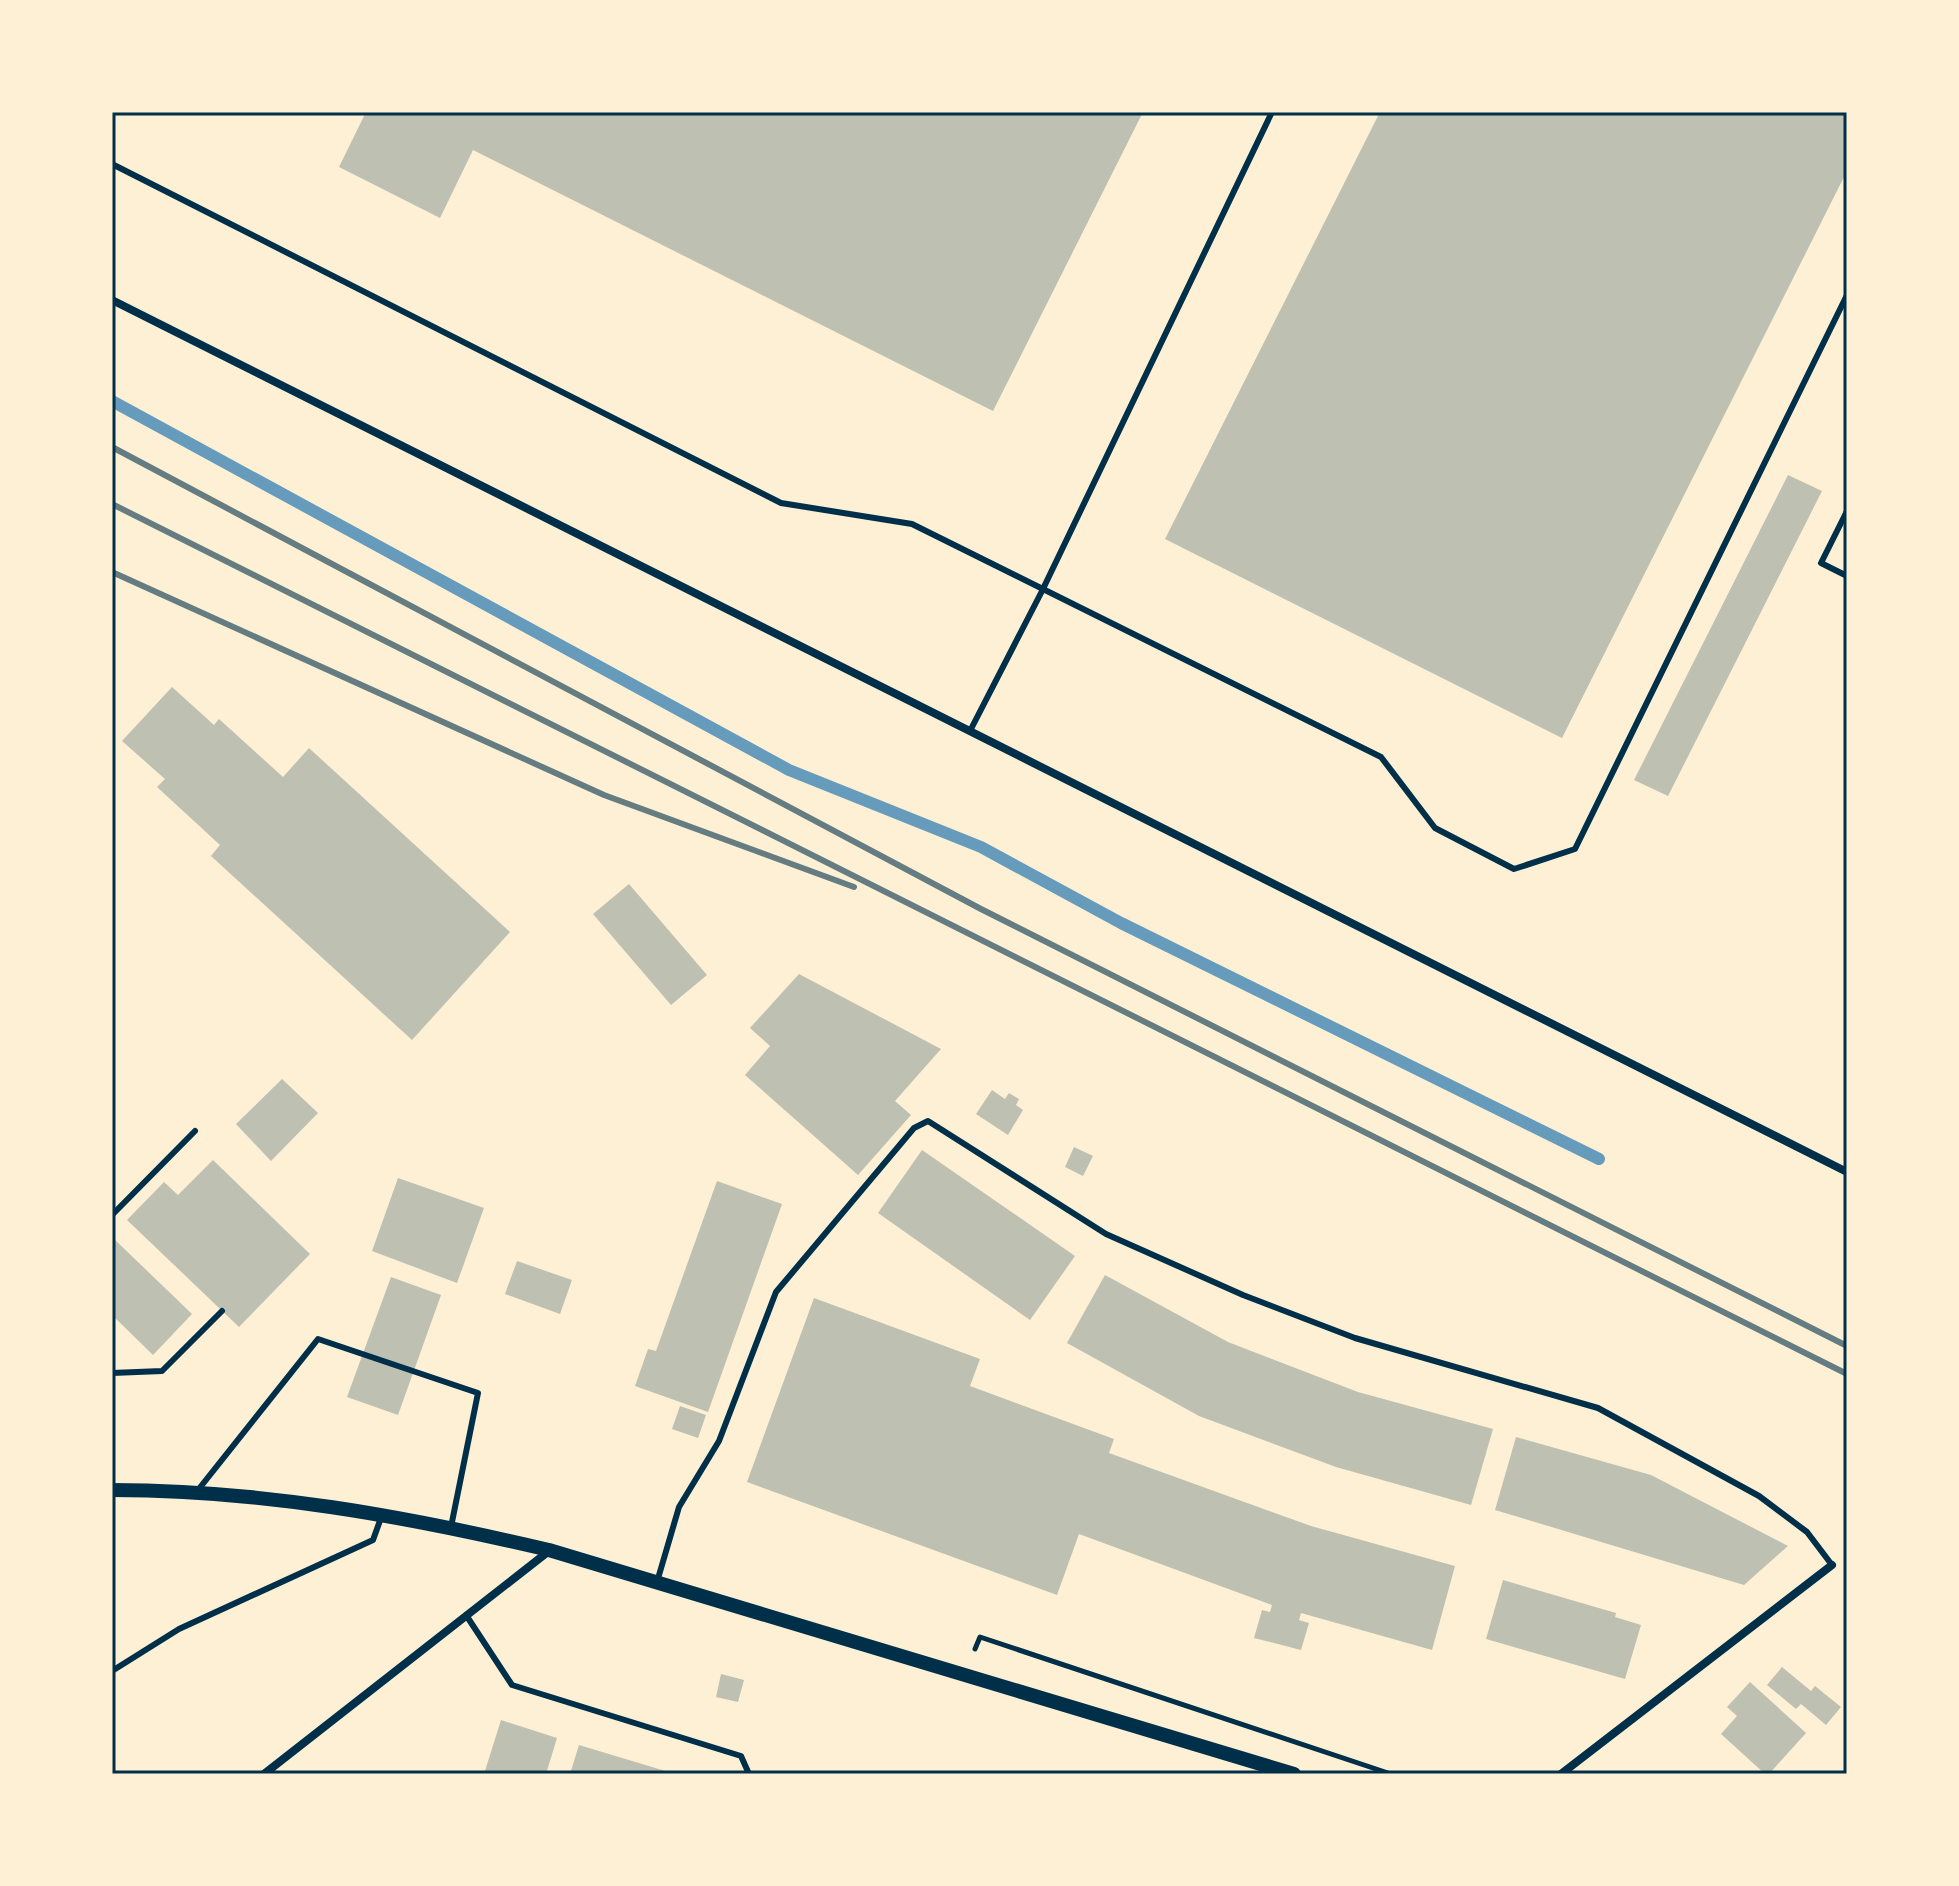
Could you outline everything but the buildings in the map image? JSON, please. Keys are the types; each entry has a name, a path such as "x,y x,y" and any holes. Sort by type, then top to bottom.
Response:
{"street":[{"path":"112,300 1847,1172"},
{"path":"112,1490 198,1490 382,1515 451,1527 549,1550 1294,1774"},
{"path":"264,1774 549,1550"},
{"path":"1561,1774 1832,1565"}],"lane":[{"path":"970,731 1042,591 1272,112"},
{"path":"112,164 781,503 912,524 1381,757 1435,828 1514,869 1575,849 1847,295"},
{"path":"1847,511 1821,563 1847,576"},
{"path":"657,1582 679,1507 719,1441 776,1292 914,1128 928,1121 1106,1234 1243,1295 1355,1338 1598,1408 1759,1496 1807,1532 1832,1565"},
{"path":"112,1215 195,1131"},
{"path":"112,1373 162,1371 222,1311"},
{"path":"198,1490 318,1339 478,1393 451,1527"},
{"path":"112,1671 179,1629 373,1540 382,1515"},
{"path":"466,1615 512,1685 741,1756 749,1774"}],"path":[{"path":"966,1674 980,1637 1391,1774"}],"waterway":[{"path":"112,401 789,770 981,847 1121,923 1599,1159"}],"railway":[{"path":"112,447 981,909 1847,1346"},
{"path":"112,504 1847,1374"},
{"path":"112,572 604,795 854,887"}]}
